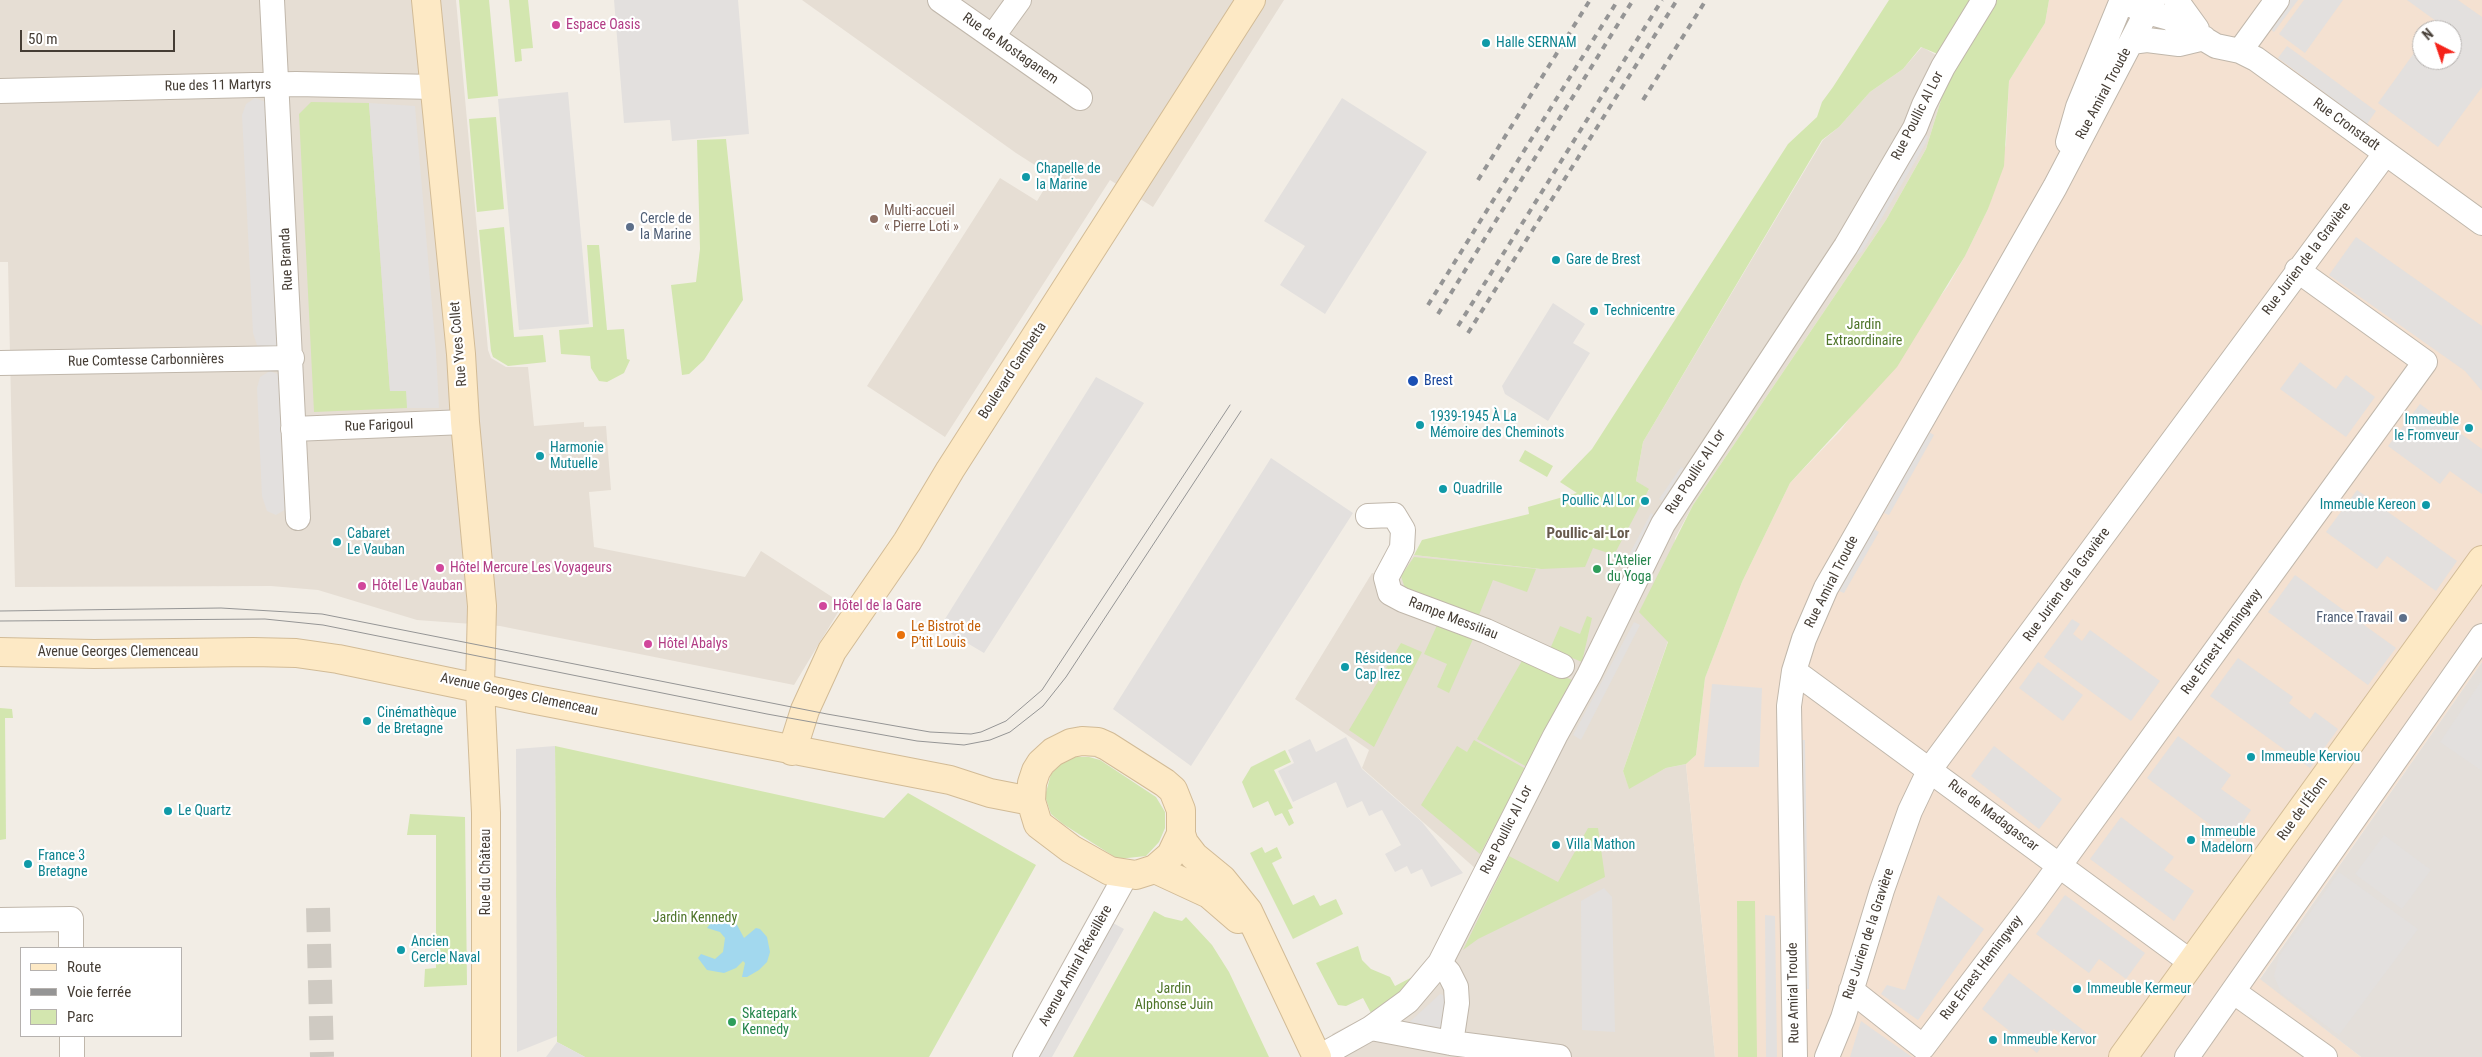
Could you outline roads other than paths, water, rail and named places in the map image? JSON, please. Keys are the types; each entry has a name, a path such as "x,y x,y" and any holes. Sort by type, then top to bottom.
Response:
{"main road":[{"name":"Rue Yves Collet","path":"426,0 461,354 482,614 480,688"},
{"name":"Boulevard Gambetta","path":"792,751 805,710 832,651 907,542 950,470 1251,0"},
{"name":"Rue de l'Élorn","path":"2123,1057 2482,560"},
{"name":"Rue de l'Élorn","path":"2136,1057 2482,577"},
{"name":"Avenue Georges Clemenceau","path":"0,652 296,653 338,659 792,751 950,780 990,793 1031,801"},
{"name":"Rue du Château","path":"480,688 486,813 486,1057"},
{"path":"1181,834 1171,856 1155,870 1146,874 1126,875 1110,871 1084,857 1038,824 1031,801 1032,783 1036,771 1049,755 1076,742 1098,742 1128,758 1172,790 1181,810 1181,834 1184,843 1194,856 1222,879 1248,911 1318,1057"},
{"path":"1155,870 1209,894 1224,905 1266,950"}],"street":[{"name":"Rue Branda","path":"272,0 292,358 298,518"},
{"name":"Rue de Mostaganem","path":"940,0 1080,98"},
{"path":"993,36 1019,0"},
{"name":"Rue Poullic Al Lor","path":"1318,1057 1371,1028 1408,1001 1440,963 1555,736 1589,675 1663,524 1846,246 1916,128 1924,105 1943,67 1984,0"},
{"name":"Rue Cronstadt","path":"2122,0 2150,6 2216,46 2240,50 2482,223"},
{"name":"Rue Amiral Troude","path":"2055,187 2078,107 2122,0"},
{"path":"2131,42 2147,40 2179,44 2204,38 2176,0"},
{"path":"2240,50 2277,0"},
{"name":"Rue Amiral Troude","path":"1795,1057 1789,706 1794,672 1811,619 1826,588 2055,187 2150,6"},
{"name":"Rue des 11 Martyrs","path":"0,91 278,85 435,87"},
{"name":"Rue Jurien de la Gravière","path":"1827,1057 1851,990 1882,890 1904,829 1930,769 2385,154"},
{"name":"Rue Ernest Hemingway","path":"1851,990 1923,1047 2059,866 2425,362 2298,270"},
{"name":"Rue Comtesse Carbonnières","path":"0,363 292,358"},
{"name":"Rue Farigoul","path":"294,429 465,422"},
{"name":"Rampe Messiliau","path":"1368,516 1394,515 1403,530 1402,548 1386,578 1390,593 1403,600 1486,631 1562,666"},
{"path":"2187,1057 2482,636"},
{"name":"Rue de Madagascar","path":"1794,672 1930,769 2192,963"},
{"name":"Avenue Amiral Réveillère","path":"1025,1057 1126,875"},
{"path":"0,920 71,920 71,947"},
{"path":"1440,963 1449,973 1456,988 1457,1003 1450,1043"},
{"path":"2234,992 2325,1057"},
{"path":"1371,1028 1450,1043 1559,1057"},
{"path":"72,1037 72,1057"}],"water":[{"path":"724,919 735,921 744,938 756,928 760,929 767,937 770,952 767,962 759,970 747,977 742,977 745,963 743,961 736,968 724,973 707,970 698,958 701,954 715,959 723,952 725,938 720,932 707,928 710,924"}],"tunnel":[{"path":"318,908 322,1057"}],"tram line":[{"path":"0,611 221,608 322,614 827,714 930,732 971,734 981,732 1006,721 1042,690 1230,405"},
{"path":"0,621 265,619 323,625 767,714 917,741 964,745 990,740 1010,732 1043,706 1066,677 1241,411"}],"railway":[{"path":"1478,180 1590,0"},
{"path":"1428,305 1618,0"},
{"path":"1438,314 1633,0"},
{"path":"1458,326 1662,0"},
{"path":"1468,333 1677,0"},
{"path":"1643,100 1706,0"}],"place":[{"name":"Espace Oasis","path":"556,25"},
{"name":"Halle SERNAM","path":"1486,43"},
{"name":"Chapelle de la Marine","path":"1026,177"},
{"name":"Multi-accueil « Pierre Loti »","path":"874,219"},
{"name":"Cercle de la Marine","path":"630,227"},
{"name":"Gare de Brest","path":"1556,260"},
{"name":"Technicentre","path":"1594,311"},
{"name":"Brest","path":"1413,381"},
{"name":"1939-1945 À La Mémoire des Cheminots","path":"1420,425"},
{"name":"Immeuble le Fromveur","path":"2469,428"},
{"name":"Harmonie Mutuelle","path":"540,456"},
{"name":"Quadrille","path":"1443,489"},
{"name":"Poullic Al Lor","path":"1645,501"},
{"name":"Immeuble Kereon","path":"2426,505"},
{"name":"Cabaret Le Vauban","path":"337,542"},
{"name":"Hôtel Mercure Les Voyageurs","path":"440,568"},
{"name":"L'Atelier du Yoga","path":"1597,569"},
{"name":"Hôtel Le Vauban","path":"362,586"},
{"name":"Hôtel de la Gare","path":"823,606"},
{"name":"France Travail","path":"2403,618"},
{"name":"Le Bistrot de P’tit Louis","path":"901,635"},
{"name":"Hôtel Abalys","path":"648,644"},
{"name":"Résidence Cap Irez","path":"1345,667"},
{"name":"Cinémathèque de Bretagne","path":"367,721"},
{"name":"Immeuble Kerviou","path":"2251,757"},
{"name":"Le Quartz","path":"168,811"},
{"name":"Immeuble Madelorn","path":"2191,840"},
{"name":"Villa Mathon","path":"1556,845"},
{"name":"France 3 Bretagne","path":"28,864"},
{"name":"Ancien Cercle Naval","path":"401,950"},
{"name":"Immeuble Kermeur","path":"2077,989"},
{"name":"Skatepark Kennedy","path":"732,1022"},
{"name":"Immeuble Kervor","path":"1993,1040"}],"district":[{"name":"Poullic-al-Lor","path":"1588,534"}],"park label":[{"name":"Jardin Extraordinaire","path":"1864,334"},
{"name":"Jardin Kennedy","path":"695,918"},
{"name":"Jardin Alphonse Juin","path":"1174,998"}]}
